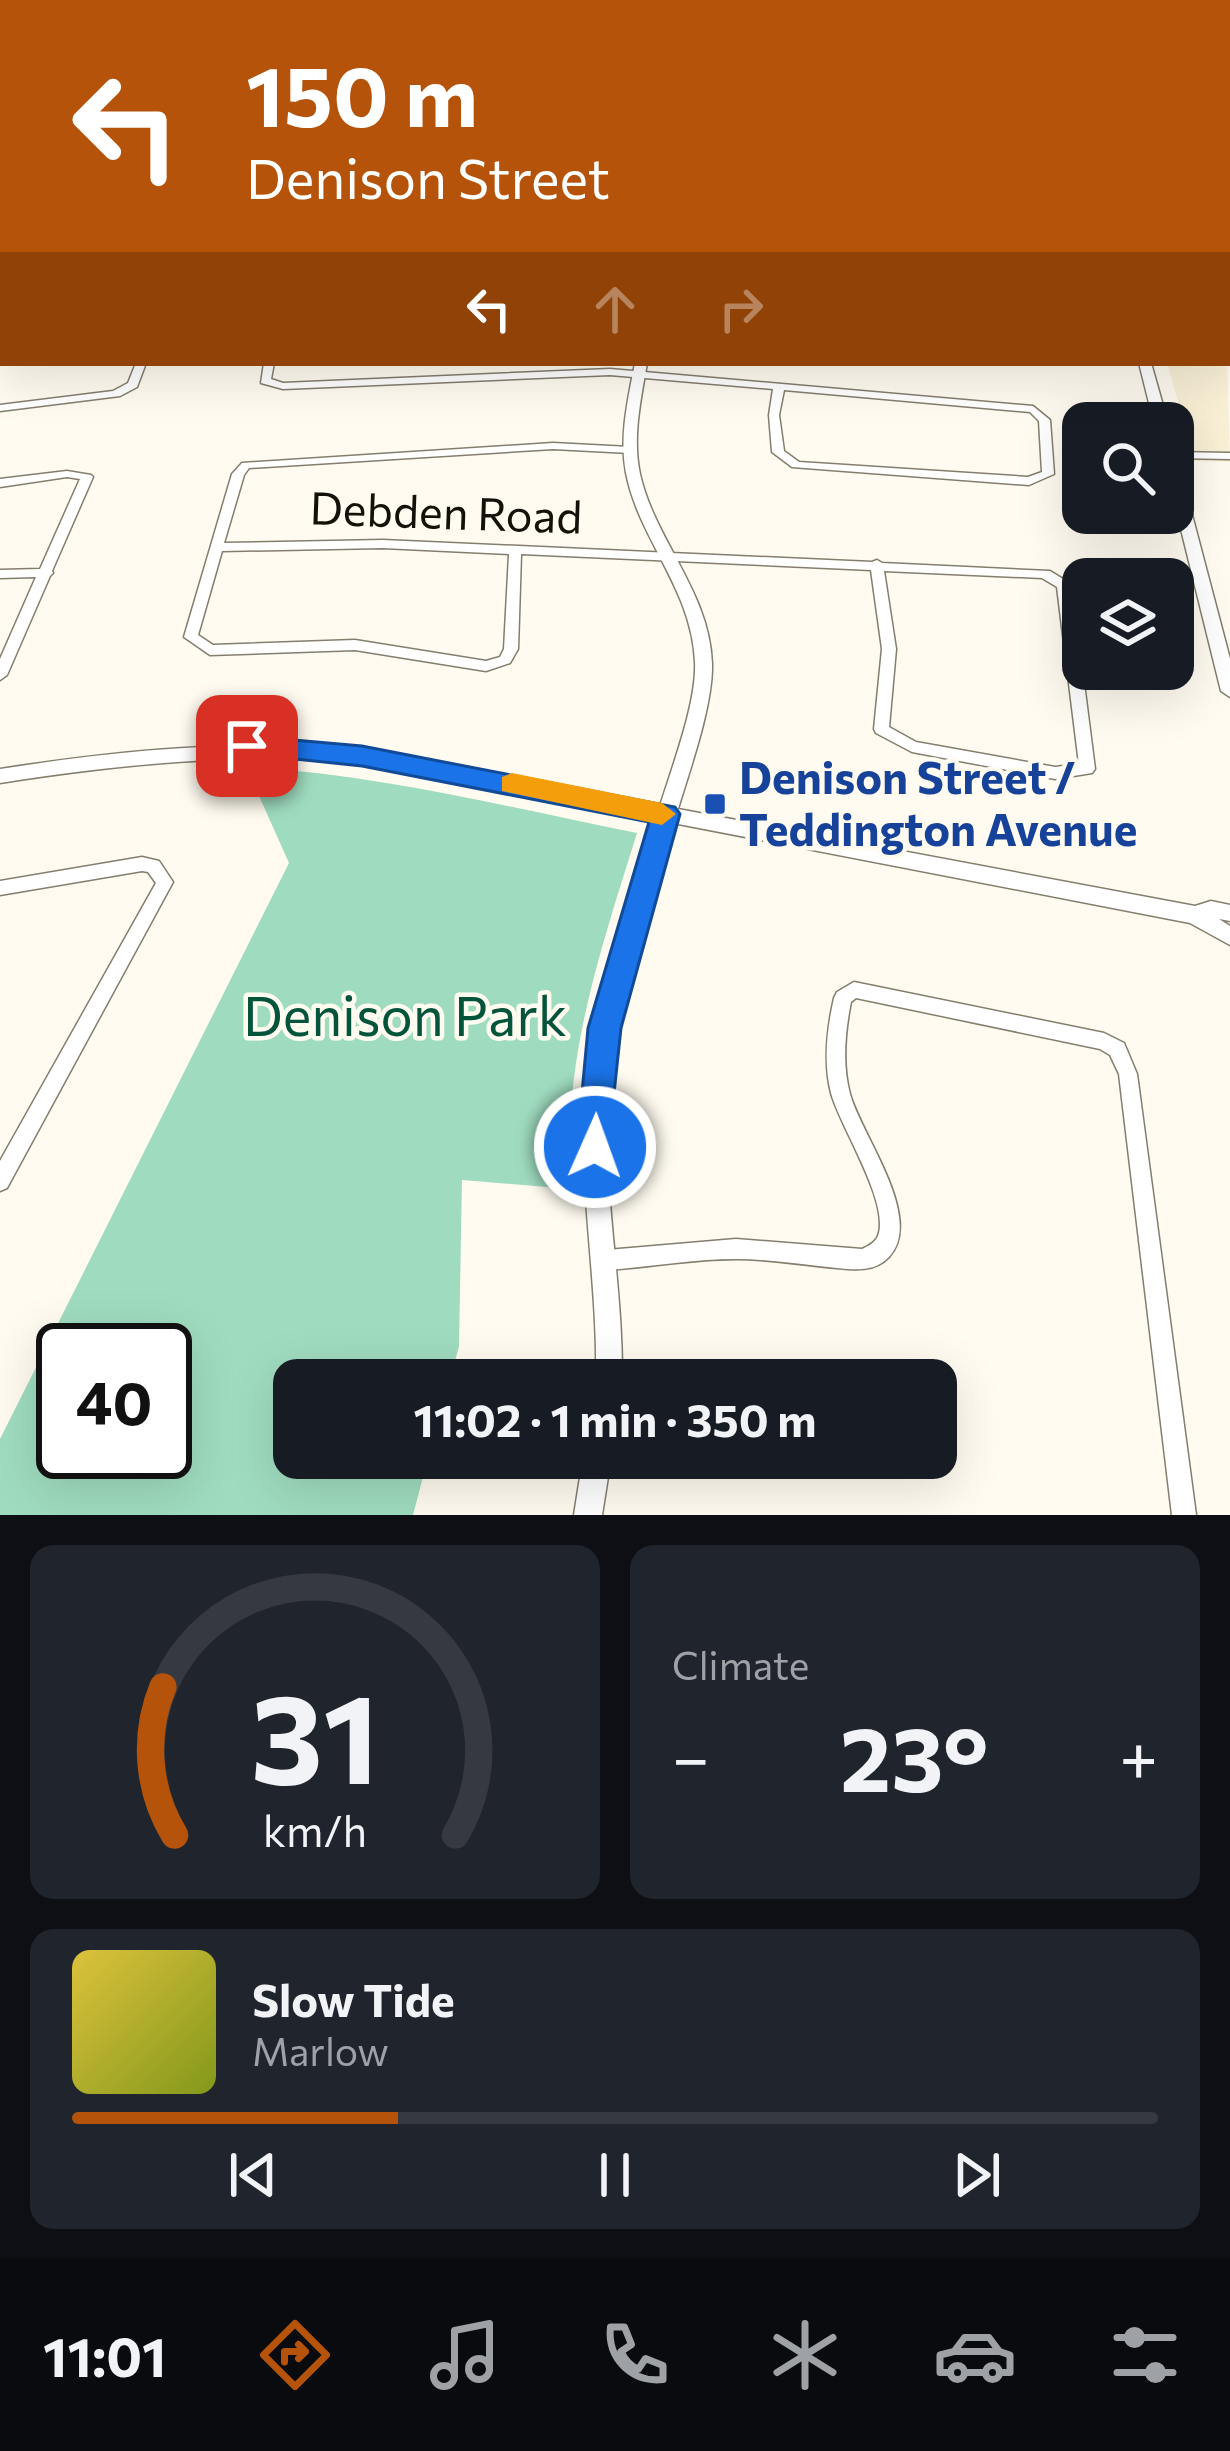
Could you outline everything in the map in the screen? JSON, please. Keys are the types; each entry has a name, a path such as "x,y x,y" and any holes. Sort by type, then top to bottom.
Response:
{"street":[{"path":"0,408 116,394 133,385 140,366"},
{"path":"268,366 266,381 283,386 640,369 779,387 1033,409 1044,420 1048,474 1029,481 796,465 778,452 774,415 779,387"},
{"path":"1146,366 1155,402"},
{"path":"609,1359 607,1260 595,1147 599,1053 704,669 701,622 636,484 630,450 640,369"},
{"path":"515,549 511,649 506,660 475,666 356,645 198,647 191,637 238,474 254,462 554,446 630,450"},
{"path":"1194,455 1230,456"},
{"path":"0,483 68,474 87,477 0,675"},
{"path":"1190,534 1230,691"},
{"name":"Debden Road","path":"218,547 329,542 877,564 1028,571 1063,585 1087,769 1055,773 912,747 881,729 889,650 877,564"},
{"path":"0,574 46,573"},
{"path":"0,776 130,754 247,746 362,756 1195,915 1230,936"},
{"path":"0,888 142,864 153,866 165,882 0,1181"},
{"path":"1195,915 1211,909 1230,913"},
{"path":"607,1260 736,1249 864,1260 880,1256 890,1244 890,1214 838,1082 839,1012 843,998 854,990 879,991 1104,1041 1117,1049 1128,1074 1184,1515"},
{"path":"588,1515 594,1479"}],"shaded area":[{"path":"1168,366 1227,366 1230,462 1195,461 1194,402 1178,402"}],"green space":[{"name":"Denison Park","path":"246,767 395,784 637,833 586,1008 572,1097 571,1189 462,1180 456,1359 273,1359 273,1479 422,1479 413,1515 0,1515 0,1439 36,1367 36,1479 192,1479 192,1323 58,1323 289,863"}],"slow traffic":[{"path":"512,784 662,814"}],"place":[{"name":"Denison Street / Teddington Avenue","path":"715,804"}],"route":[{"path":"247,746 362,756 665,814 604,1028 595,1147"}]}
